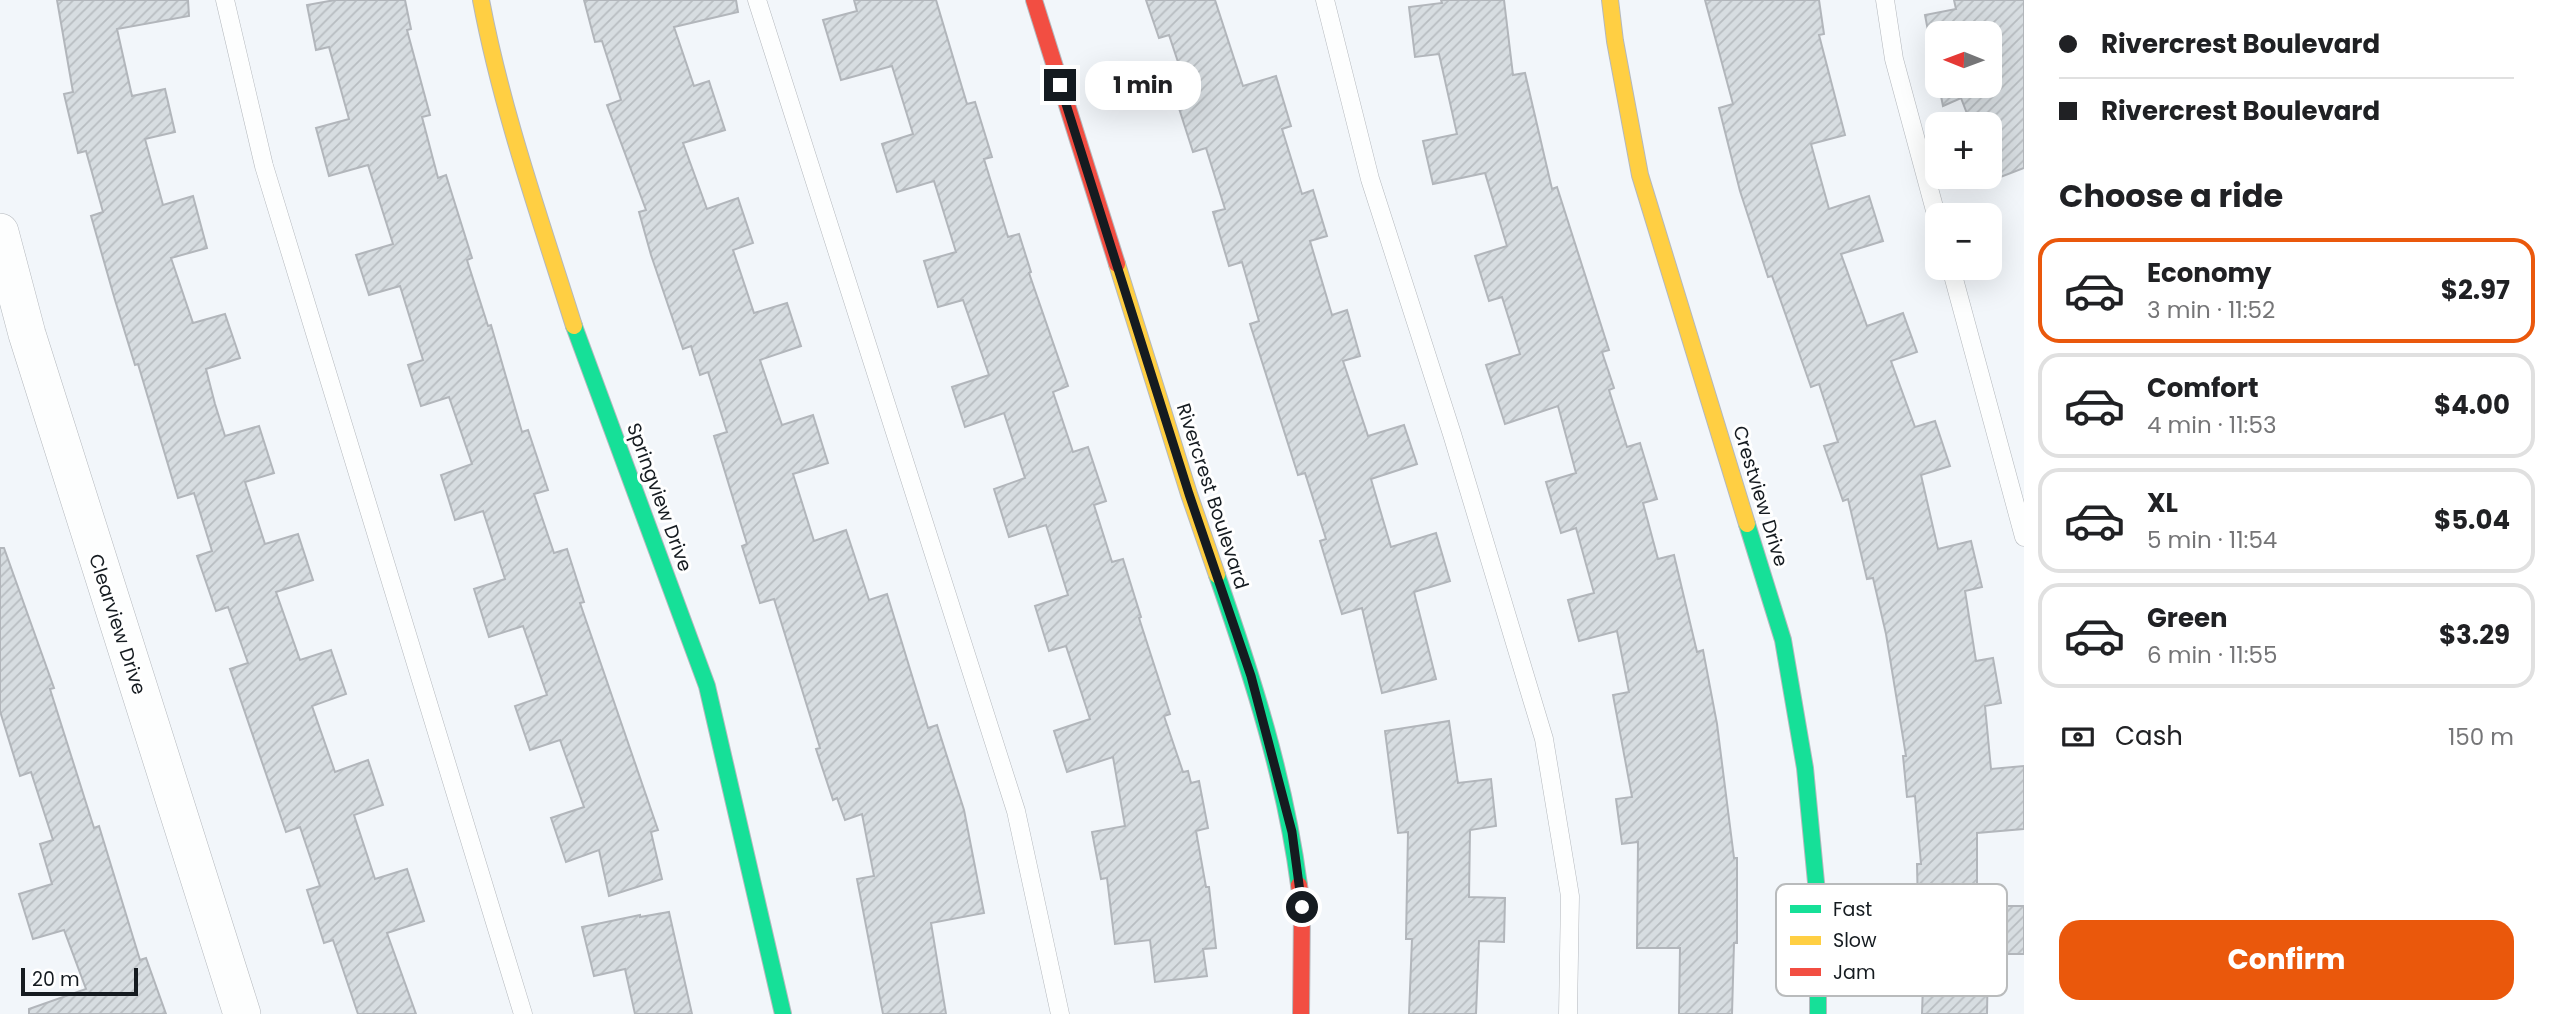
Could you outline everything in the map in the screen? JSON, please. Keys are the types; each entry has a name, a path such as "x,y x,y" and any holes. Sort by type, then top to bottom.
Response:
{"street":[{"name":"Springview Drive","path":"481,0 490,48 511,126 575,327 707,685 783,1014"},
{"name":"Rivercrest Boulevard","path":"1034,0 1189,494 1244,652 1271,747 1292,832 1302,907 1301,1014"},
{"name":"Crestview Drive","path":"1611,0 1615,41 1640,175 1783,639 1805,768 1816,884"},
{"name":"Clearview Drive","path":"0,232 27,334 242,1014"},
{"name":"Crestview Drive","path":"1818,996 1818,1014"}],"lane":[{"path":"225,0 264,166 523,1014"},
{"path":"757,0 1016,811 1060,1014"},
{"path":"1325,0 1370,180 1452,434 1544,739 1570,896 1568,1014"},
{"path":"1885,0 1894,59 1933,203"},
{"path":"1954,280 2024,537"}],"building":[{"path":"57,0 188,0 189,16 117,29 132,96 165,89 175,132 145,139 163,205 193,196 207,248 171,258 193,323 225,314 240,358 206,369 215,404 225,436 259,426 274,473 245,482 265,544 298,534 313,580 276,592 300,660 331,650 346,694 312,706 335,772 368,760 383,805 354,815 375,879 407,869 424,921 387,933 416,1014 358,1014 333,940 324,943 307,890 320,886 300,827 286,832 230,669 248,663 228,607 216,611 197,556 212,551 194,493 178,498 91,216 103,212 86,151 78,153 64,94 73,92"},
{"path":"335,0 405,0 411,29 407,30 430,115 422,117 438,178 446,175 472,258 467,260 488,326 491,325 522,432 528,430 548,490 534,494 554,553 567,549 584,602 580,603 658,830 651,832 662,879 609,896 599,850 566,862 551,818 584,807 560,740 530,750 515,706 547,695 523,626 489,637 474,589 505,579 483,511 455,520 441,475 472,464 449,397 421,406 408,365 423,360 400,286 369,295 356,255 393,244 368,165 329,176 316,128 349,119 329,47 316,50 307,5"},
{"path":"584,0 736,0 738,12 674,27 694,86 709,81 725,130 683,143 707,209 738,198 753,243 733,250 754,313 787,303 801,346 760,360 782,425 813,415 828,463 793,474 814,541 846,530 869,600 887,594 928,728 937,725 964,810 984,913 931,923 946,1014 883,1014 857,879 874,876 862,814 845,820 837,798 833,800 816,749 820,748 774,599 760,603 742,546 747,544 714,436 727,432 708,372 700,375 691,346 683,349 651,255 639,212 646,210 607,105 621,100 602,41 595,42"},
{"path":"854,0 936,0 967,104 975,102 992,157 984,159 1008,237 1019,234 1031,272 1029,273 1068,386 1053,392 1073,452 1088,447 1106,501 1094,505 1112,562 1123,559 1170,714 1164,716 1183,772 1188,771 1191,783 1199,781 1208,828 1196,831 1206,887 1209,887 1216,948 1203,949 1207,976 1155,982 1150,940 1115,944 1107,878 1101,879 1092,832 1125,826 1113,757 1067,772 1054,731 1090,719 1066,646 1049,651 1035,606 1068,595 1046,525 1009,537 994,489 1025,478 1004,413 965,427 952,387 989,375 963,300 938,307 924,261 956,252 934,181 897,192 882,144 913,134 892,66 841,80 823,20 857,11"},
{"path":"1146,0 1215,0 1243,86 1276,76 1291,126 1282,129 1302,194 1313,190 1327,236 1310,241 1332,315 1347,310 1360,356 1343,361 1368,436 1404,425 1417,464 1371,479 1391,547 1436,533 1450,581 1414,592 1436,679 1382,693 1362,608 1342,614 1320,541 1326,539 1305,473 1298,475 1250,324 1259,321 1242,262 1229,266 1213,212 1225,209 1206,148 1193,152 1176,99 1189,95 1169,35 1159,38"},
{"path":"1441,0 1504,0 1513,75 1525,73 1552,189 1557,187 1609,350 1602,352 1614,388 1609,390 1627,447 1640,443 1657,499 1643,503 1658,559 1674,555 1697,652 1703,650 1717,724 1734,858 1737,858 1737,943 1734,943 1732,1014 1679,1014 1680,948 1637,948 1638,842 1622,844 1616,799 1632,797 1613,695 1629,692 1617,631 1579,641 1568,600 1594,593 1576,528 1561,533 1546,482 1576,473 1558,406 1505,424 1486,365 1520,354 1502,297 1489,301 1475,256 1507,246 1485,173 1433,184 1423,141 1457,134 1439,54 1415,57 1409,7 1442,3"},
{"path":"1705,0 1819,0 1824,34 1819,35 1845,135 1811,144 1829,209 1869,196 1883,241 1841,254 1867,326 1903,313 1917,352 1891,361 1915,427 1935,421 1950,466 1921,475 1938,549 1971,541 1982,587 1965,591 1976,661 1993,658 2001,703 1985,706 1991,769 2024,766 2024,829 1977,833 1977,884 1917,884 1917,864 1921,864 1915,796 1907,797 1903,756 1906,756 1886,634 1873,578 1867,579 1848,499 1843,501 1824,446 1838,442 1819,384 1811,387 1772,276 1768,277 1740,191 1719,108 1733,104"},
{"path":"1954,0 2024,0 2024,168 2002,176 2002,112 1966,112 1961,98 2002,98 2002,21 1926,21 1925,15 1956,9"},
{"path":"1941,98 1961,98 1943,106"},
{"path":"0,548 4,548 54,688 50,689 94,828 99,826 140,960 146,958 166,1014 29,1014 29,1009 86,989 64,930 33,939 19,894 52,884 40,844 53,840 31,772 20,776 0,711"},
{"path":"1449,721 1458,783 1491,779 1496,826 1470,830 1469,897 1505,898 1504,942 1479,941 1476,1014 1409,1014 1412,939 1406,939 1408,832 1398,833 1385,731"},
{"path":"2007,906 2024,906 2024,954 2007,954"},
{"path":"669,912 692,1014 635,1014 625,969 594,976 582,927"},
{"path":"1923,996 1987,996 1987,1014 1922,1014"}],"traffic: fast":[{"path":"574,326 707,686 783,1014"},
{"path":"1747,524 1783,640 1805,768 1816,884"},
{"path":"1217,575 1266,728 1285,806 1299,885"},
{"path":"1818,996 1818,1014"}],"traffic: slow":[{"path":"481,0 511,123 574,326"},
{"path":"1610,0 1640,175 1747,524"},
{"path":"1117,264 1217,575"}],"traffic: jam":[{"path":"1034,0 1117,264"},
{"path":"1299,885 1302,907 1301,1014"}],"route":[{"path":"1060,85 1189,494 1244,652 1292,832 1302,907"}]}
